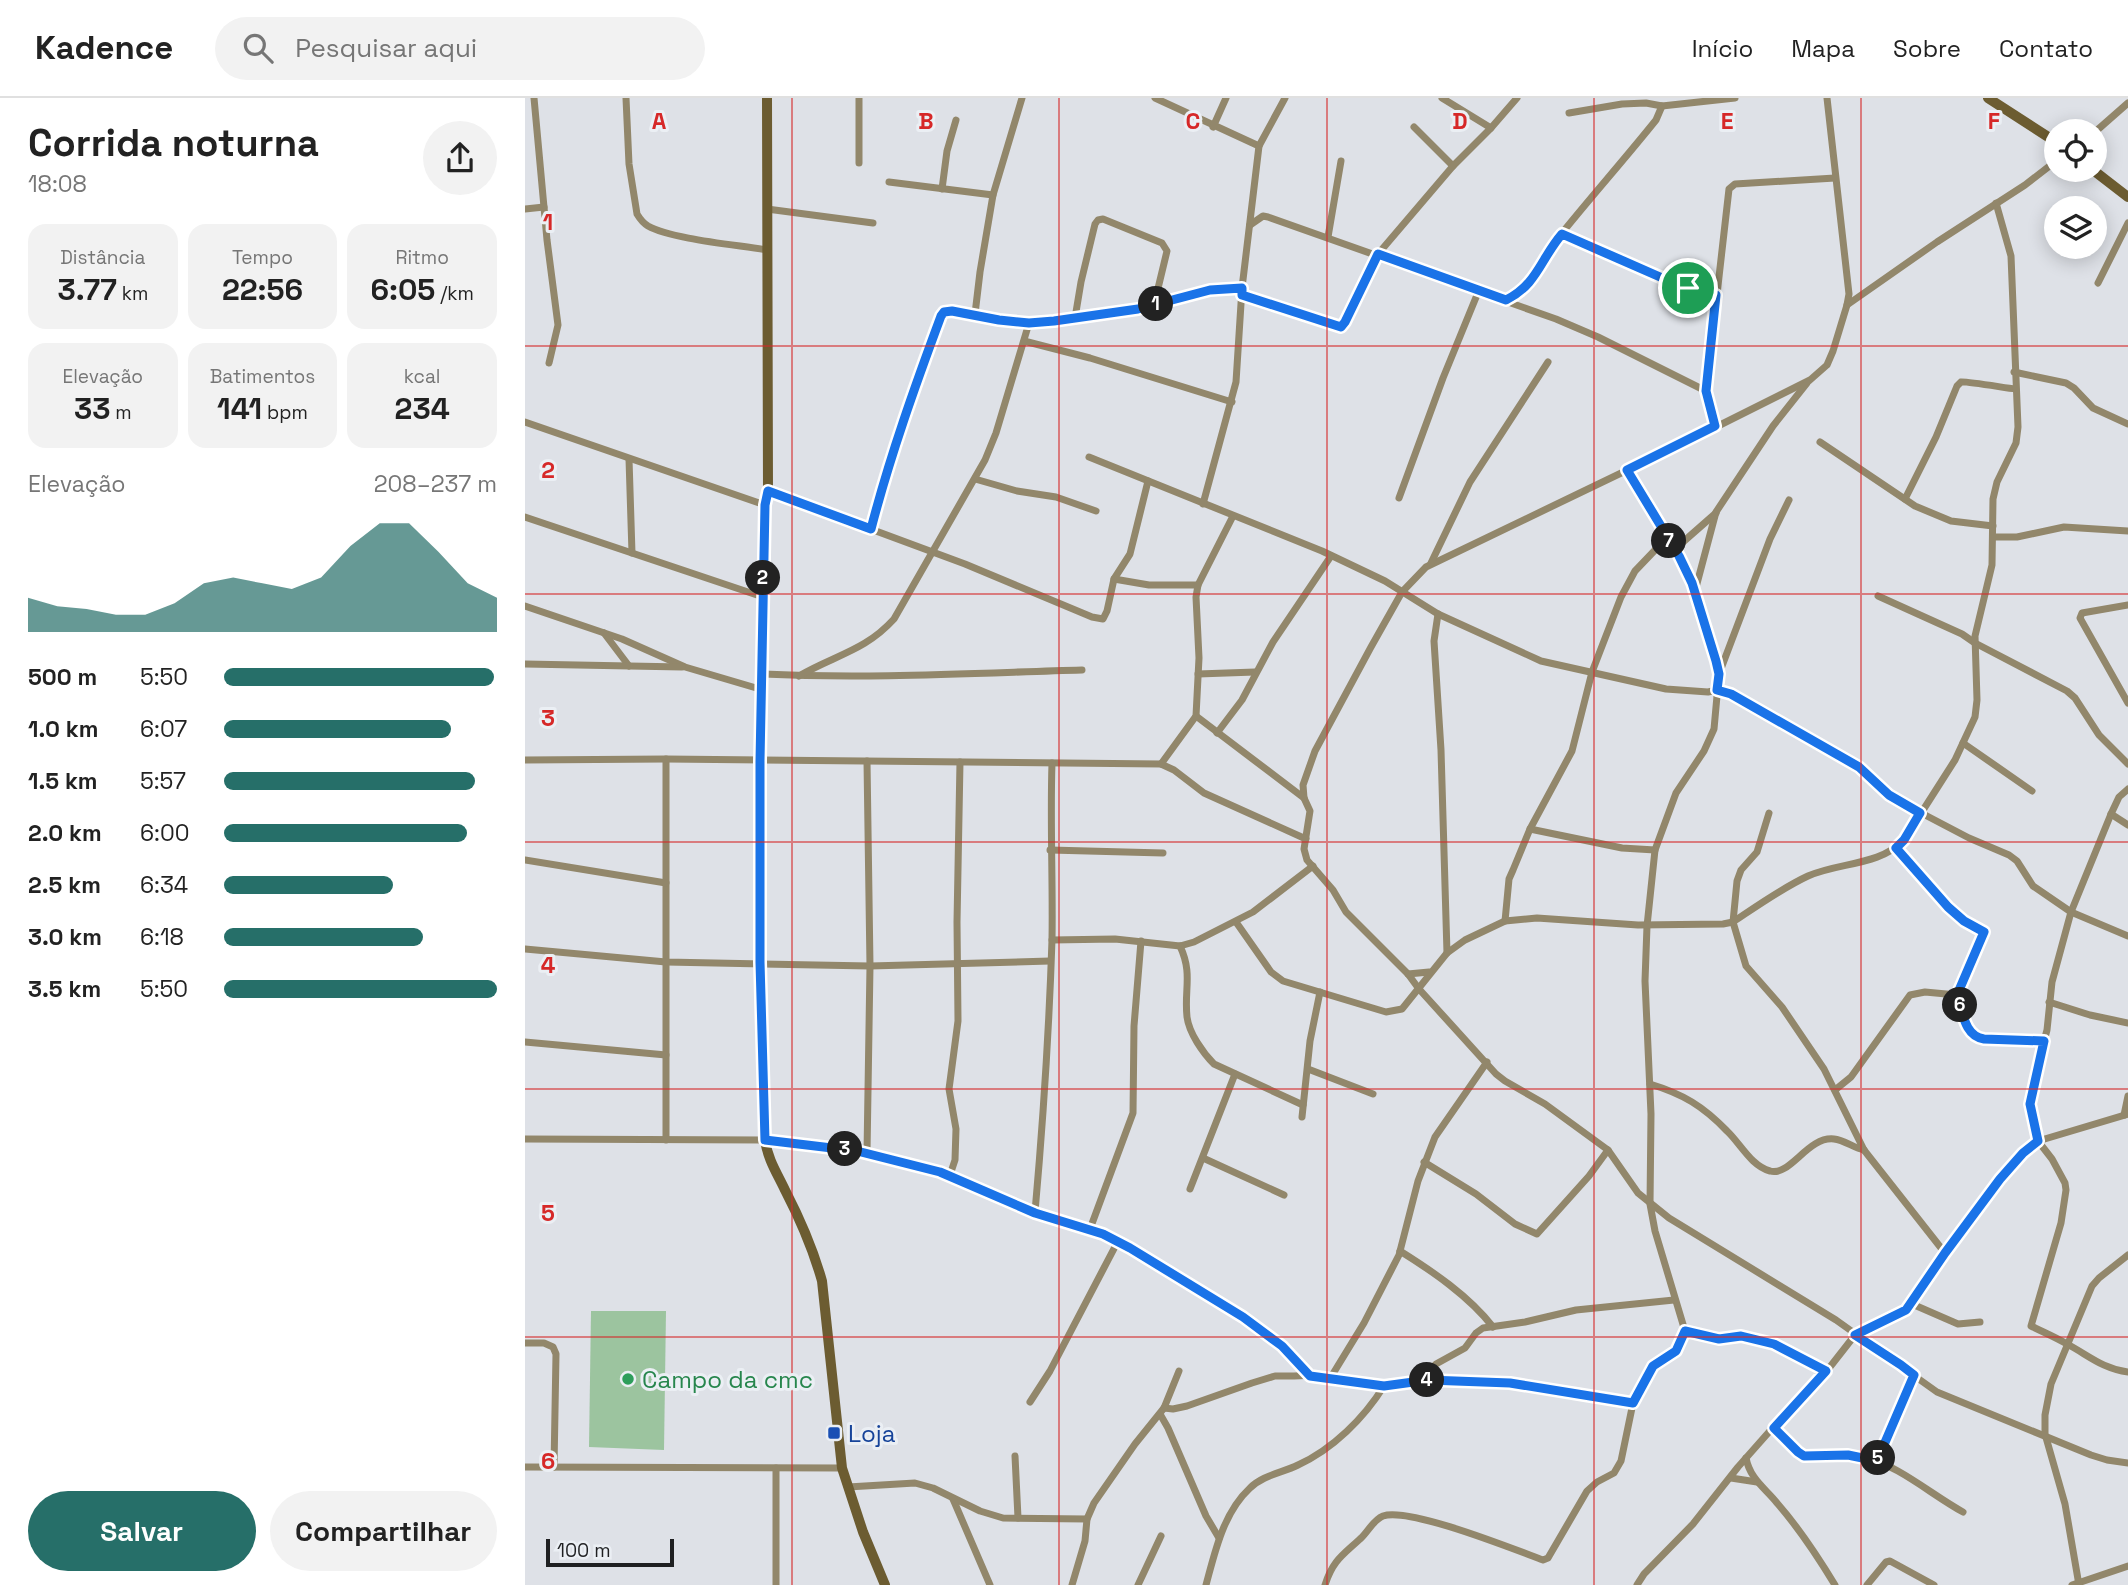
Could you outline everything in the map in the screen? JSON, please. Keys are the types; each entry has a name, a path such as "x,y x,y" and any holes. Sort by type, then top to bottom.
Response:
{"street":[{"path":"534,98 558,325 549,363"},
{"path":"626,98 629,164 640,220 649,227 668,232 767,250"},
{"path":"767,98 768,491 765,505 760,761 760,962 765,1140 770,1164 785,1189 813,1252 822,1281 842,1468 863,1532 885,1585"},
{"path":"859,98 859,163"},
{"path":"975,314 979,272 993,195 1022,98"},
{"path":"1155,98 1259,146"},
{"path":"1213,127 1226,98"},
{"path":"1203,504 1236,382 1242,291 1259,146 1285,98"},
{"path":"1442,98 1491,128"},
{"path":"871,529 889,462 944,312 1029,323 1154,305 1210,290 1242,291 1341,327 1378,254 1453,166 1517,98"},
{"path":"1569,113 1622,104 1646,103 1662,106 1734,98"},
{"path":"1657,548 1674,548 1716,512 1773,426 1810,380 1826,365 1847,305 1848,274 1827,98"},
{"path":"1989,98 2044,134"},
{"path":"2107,121 2128,103"},
{"path":"1506,300 1521,293 1531,282 1562,234 1656,120 1662,106"},
{"path":"942,189 947,150 956,120"},
{"path":"1414,127 1453,166"},
{"path":"1328,237 1341,161"},
{"path":"1847,305 2044,170"},
{"path":"1715,426 1706,391 1729,189 1731,185 1835,178"},
{"path":"2107,181 2128,197"},
{"path":"888,182 993,195"},
{"path":"1236,922 1276,978 1386,1012 1402,1009 1429,972 1447,953 1465,940 1505,921 1537,918 1647,926 1723,924 1733,922 1807,877 1867,860 1896,848 1941,785 1975,717 1975,643 1992,565 1993,499 1997,482 2016,443 2018,427 2011,256 1996,203"},
{"path":"525,209 544,207"},
{"path":"767,209 873,223"},
{"path":"1251,225 1263,216 1268,217 1479,290 1598,337 1706,391"},
{"path":"1075,318 1094,224 1103,219 1166,246 1154,305"},
{"path":"2098,283 2128,223"},
{"path":"1562,234 1676,284 1716,295"},
{"path":"1399,498 1479,290"},
{"path":"799,676 858,649 894,619 975,479 996,433 1029,323"},
{"path":"1024,341 1090,358 1232,402"},
{"path":"1548,362 1470,482 1431,564 1402,593 1315,751 1303,785 1304,798 1310,811 1304,849 1307,860 1356,924 1408,974 1486,1062 1505,1081 1545,1104 1608,1150 1638,1193 1650,1204 1691,1233 1836,1320 1937,1392 2091,1455 2128,1463"},
{"path":"2014,372 2066,383 2093,408 2128,424"},
{"path":"1431,564 1810,380"},
{"path":"1905,499 1936,437 1957,386 1966,382 1992,388 2015,389"},
{"path":"525,422 765,505"},
{"path":"1820,442 1915,506 1951,521 1993,526"},
{"path":"1089,457 1331,556 1385,582 1439,614 1541,661 1666,688 1708,692 1717,690 1731,694 1859,767 1889,795 1920,813 2009,855 2017,861 2032,886 2071,912 2128,936"},
{"path":"629,458 632,553"},
{"path":"1627,470 1674,548 1694,592 1719,674"},
{"path":"975,479 1017,491 1056,497 1096,511"},
{"path":"768,491 1103,619 1114,579 1130,554 1148,481"},
{"path":"1325,1585 1336,1560 1365,1534 1378,1518 1392,1514 1452,1528 1543,1560 1548,1558 1587,1491 1614,1473 1621,1461 1633,1403 1653,1366 1676,1351 1685,1331 1654,1231 1650,1204 1650,1084 1645,981 1647,926 1655,850 1676,793 1704,751 1714,729 1719,674 1770,539 1789,500"},
{"path":"1694,592 1716,512"},
{"path":"1161,764 1196,716 1199,658 1196,597 1198,585 1233,516"},
{"path":"525,517 763,597"},
{"path":"1505,921 1509,879 1530,829 1572,751 1592,672 1625,588 1635,571 1657,548 1660,526"},
{"path":"1993,537 2017,537 2064,527 2128,531"},
{"path":"1217,733 1242,699 1255,672 1331,556"},
{"path":"1114,579 1149,585 1198,585"},
{"path":"1878,596 1962,634 2067,691 2075,698 2099,736 2128,764"},
{"path":"2128,605 2082,613 2080,618 2128,703"},
{"path":"525,606 603,633 685,667 763,690"},
{"path":"1439,614 1434,641 1441,750 1447,953"},
{"path":"603,633 629,666"},
{"path":"525,664 685,667"},
{"path":"763,674 799,676 1082,670"},
{"path":"1198,674 1255,672"},
{"path":"1196,716 1304,798"},
{"path":"1963,743 2032,792"},
{"path":"666,759 667,1140"},
{"path":"525,760 1161,764 1174,770 1204,793 1305,839"},
{"path":"867,761 870,965 867,1153"},
{"path":"950,1175 955,1160 955,1117 949,1089 958,1021 960,762"},
{"path":"1035,1213 1047,1068 1052,940 1052,763"},
{"path":"2128,789 2119,797 2111,814 2071,912 2057,959 2044,1041 2030,1104 2038,1141 2052,1159 2066,1190 2061,1223 2031,1324 2097,1363 2128,1372"},
{"path":"1769,813 1757,852 1738,876 1733,922 1746,966 1796,1027 1835,1090 1864,1150 1945,1253"},
{"path":"2111,814 2128,825"},
{"path":"1530,829 1622,848 1655,850"},
{"path":"1896,848 1948,907 1964,921 1984,932 1957,995 1968,1030 1976,1038 2044,1041"},
{"path":"1050,850 1163,853"},
{"path":"525,860 666,883"},
{"path":"1052,940 1142,941 1180,946 1236,922 1280,894 1313,866"},
{"path":"1090,1229 1133,1113 1134,1026 1142,941"},
{"path":"1180,946 1189,971 1188,1019 1207,1057 1215,1064 1303,1105"},
{"path":"525,949 666,962 870,965 1050,961"},
{"path":"1408,974 1429,972"},
{"path":"1302,1117 1310,1041 1320,992"},
{"path":"1835,1090 1851,1077 1910,995 1925,992 1957,995"},
{"path":"2049,1002 2128,1023"},
{"path":"525,1042 666,1055"},
{"path":"1331,1377 1377,1298 1400,1251 1424,1162 1441,1127 1486,1062"},
{"path":"1308,1069 1373,1094"},
{"path":"1190,1189 1235,1074"},
{"path":"1650,1084 1678,1093 1703,1108 1767,1171 1783,1170 1817,1142 1836,1139 1864,1150"},
{"path":"1637,1585 1644,1574 1693,1524 1746,1458 1826,1371 1855,1335 1887,1321 1912,1304 1945,1253 2000,1179 2023,1153 2038,1141 2126,1114 2128,1096"},
{"path":"525,1139 765,1140 867,1153 950,1175 1035,1213 1090,1229 1118,1241 1243,1317 1282,1346 1310,1376"},
{"path":"1424,1162 1468,1188 1515,1224 1537,1234 1589,1176 1608,1150"},
{"path":"1203,1158 1284,1195"},
{"path":"1030,1402 1050,1371 1118,1241"},
{"path":"1400,1251 1444,1281 1493,1327"},
{"path":"2128,1255 2092,1286 2047,1398 2045,1434 2065,1504 2076,1584 2128,1566"},
{"path":"1417,1381 1436,1364 1465,1348 1483,1328 1576,1310 1674,1300"},
{"path":"1912,1304 1958,1324 1980,1322"},
{"path":"1685,1331 1719,1339 1741,1336 1774,1344 1826,1371"},
{"path":"525,1343 544,1343 553,1347 556,1354 554,1467"},
{"path":"1072,1585 1085,1541 1087,1519 1108,1482 1162,1411 1179,1371"},
{"path":"1877,1461 1914,1375"},
{"path":"1162,1411 1187,1406 1275,1376 1331,1377 1384,1386 1452,1380 1510,1383 1633,1403"},
{"path":"1206,1585 1219,1538 1230,1515 1249,1488 1262,1479 1298,1465 1324,1450 1364,1413 1384,1386"},
{"path":"1162,1411 1206,1516 1219,1538"},
{"path":"1774,1428 1804,1456 1848,1455 1877,1461 1963,1512"},
{"path":"1015,1456 1018,1518"},
{"path":"1746,1458 1749,1470 1757,1482 1777,1502 1835,1585"},
{"path":"525,1467 842,1468"},
{"path":"776,1468 776,1585"},
{"path":"1731,1478 1757,1482"},
{"path":"848,1488 915,1483 1003,1518 1087,1519"},
{"path":"953,1498 990,1585"},
{"path":"1138,1585 1161,1536"},
{"path":"1867,1585 1886,1562 1890,1561 1934,1585"}],"green space":[{"name":"Campo da cmc","path":"591,1311 666,1311 664,1450 589,1447"}],"place":[{"name":"Campo da cmc","path":"628,1379"},
{"name":"Loja","path":"834,1433"}],"route":[{"path":"1562,234 1688,288 1716,295 1706,391 1715,426 1627,470 1679,556 1692,583 1703,626 1716,661 1719,674 1717,690 1754,706 1859,767 1889,795 1920,813 1896,848 1948,907 1964,921 1984,932 1957,995 1968,1030 1976,1038 2044,1041 2030,1104 2038,1141 2023,1153 2000,1179 1906,1310 1855,1335 1914,1375 1877,1461 1848,1455 1804,1456 1774,1428 1826,1371 1774,1344 1741,1336 1711,1338 1685,1331 1679,1348 1653,1366 1633,1403 1510,1383 1428,1380 1384,1386 1310,1376 1282,1346 1243,1317 1103,1234 1035,1213 940,1172 857,1151 765,1140 760,962 760,761 765,505 768,491 871,529 889,462 917,377 944,312 1029,323 1054,321 1138,309 1210,290 1242,288 1242,295 1341,327 1378,254 1506,300 1521,293 1531,282 1562,234"}]}
